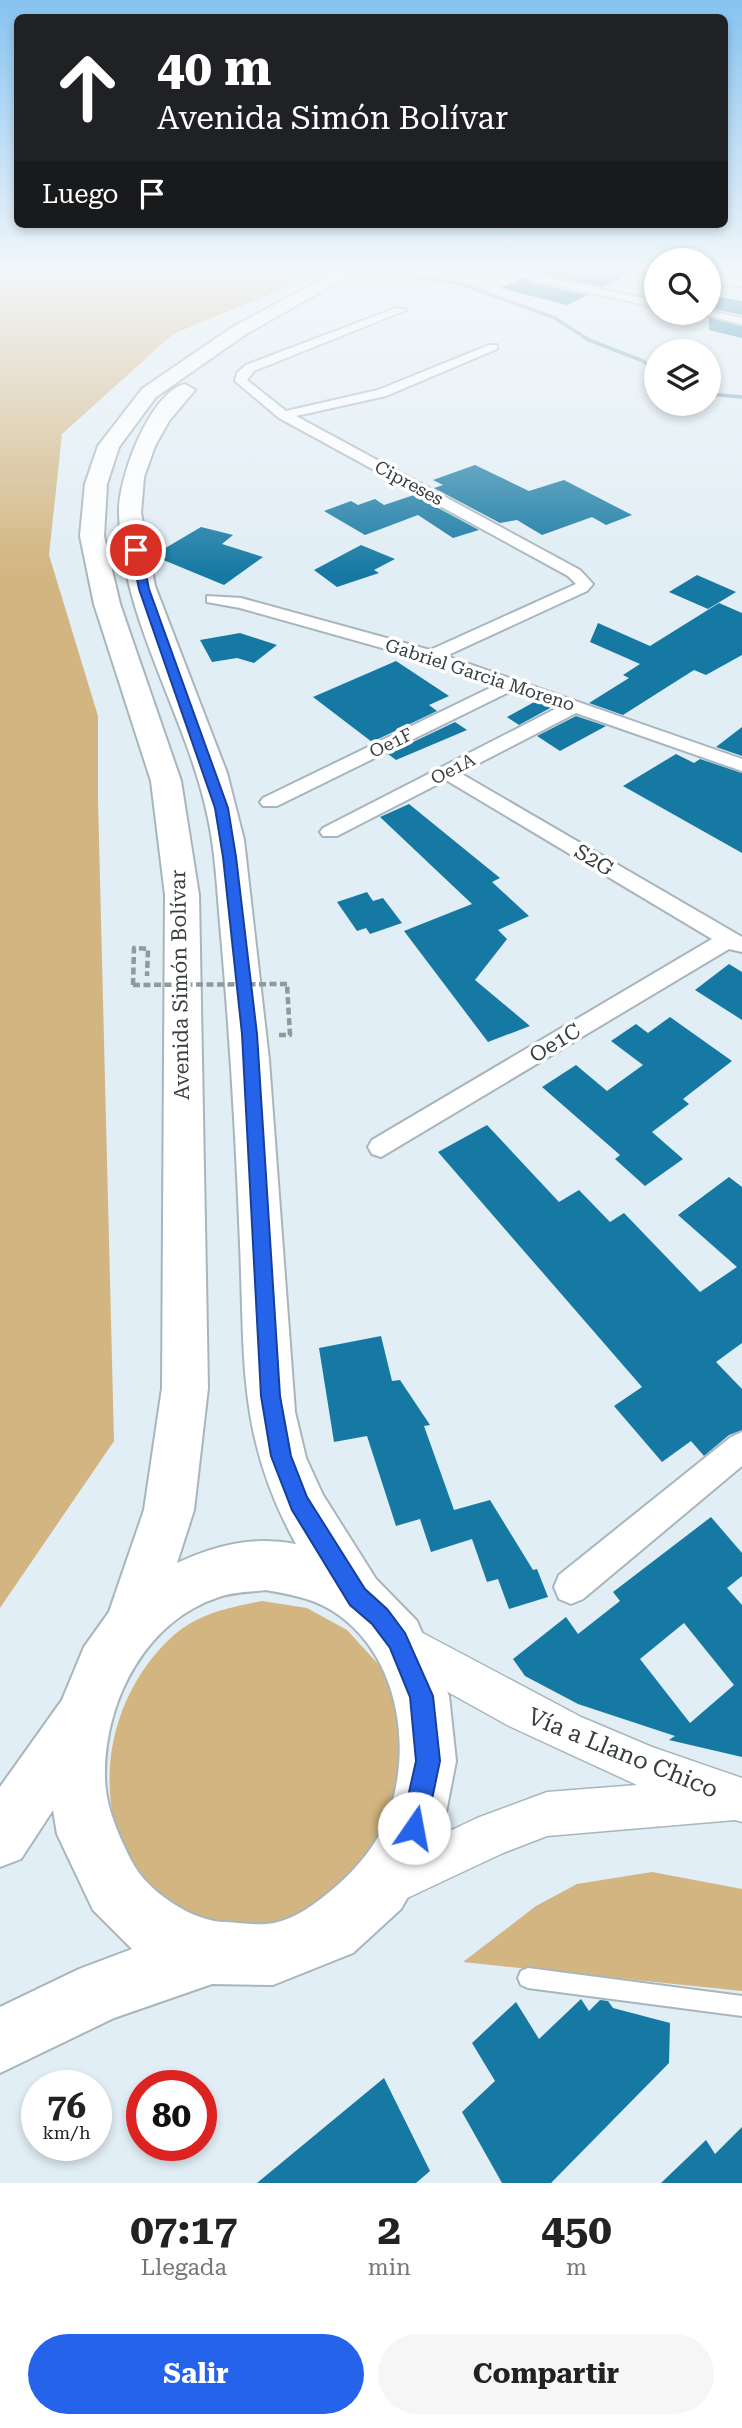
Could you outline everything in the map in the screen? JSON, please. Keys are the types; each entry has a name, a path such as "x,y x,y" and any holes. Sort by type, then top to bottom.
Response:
{"highway":[{"name":"Avenida Simón Bolívar","path":"130,1627 169,1510 185,1388 182,895 166,782 107,604 92,536 96,484 108,446 149,393 181,371"},
{"name":"Avenida Simón Bolívar","path":"213,371 184,391 143,444 131,477 130,512 144,589 222,808 230,857 249,1034 270,1396 281,1456 299,1503 358,1597"},
{"path":"0,2041 101,1991 212,1953 273,1954 331,1931 380,1888 414,1828 428,1761 422,1696 398,1640 379,1616 358,1597 314,1573 267,1564 217,1571 170,1592 130,1627 103,1666 85,1712 1,1837"},
{"path":"85,1712 76,1773 86,1834 114,1889 157,1931 212,1953"}],"street":[{"name":"Cipreses","path":"247,371 241,381 284,415 574,572 585,584 430,656"},
{"path":"284,415 382,393 435,371"},
{"name":"Gabriel Garcia Moreno","path":"213,599 241,603 430,656 742,765"},
{"name":"Oe1F","path":"270,802 512,684"},
{"name":"Oe1A","path":"330,832 575,706"},
{"name":"S2G","path":"447,772 735,943"},
{"name":"Oe1C","path":"381,1147 735,943"},
{"path":"571,1587 742,1447"},
{"name":"Vía a Llano Chico","path":"398,1640 495,1699 600,1749 741,1800"},
{"name":"Vía a Llano Chico","path":"380,1888 493,1835 547,1814 741,1800"}],"lane":[{"path":"528,1978 742,2006"}],"path":[{"path":"147,976 148,949 134,948 133,985 287,984 290,1035"}],"shaded area":[{"path":"0,371 132,371 62,434 49,555 98,716 114,1441 0,1608"},
{"path":"262,1601 307,1608 347,1630 380,1666 401,1713 406,1768 368,1874 276,1934 205,1921 172,1911 143,1882 124,1849 112,1812 110,1774 115,1735 127,1698 147,1664 174,1635 194,1621 227,1609"},
{"path":"652,1872 742,1889 742,1991 463,1962 536,1906 577,1884"}],"building":[{"path":"475,465 529,491 564,480 632,515 606,525 592,517 542,535 517,520 500,523 434,488 443,485 433,480"},
{"path":"414,495 479,530 453,538 418,515 365,535 324,511 351,501 358,505 375,499 384,505"},
{"path":"201,527 233,535 222,544 263,557 224,585 161,559 166,556 157,553"},
{"path":"361,545 395,559 374,570 379,573 337,587 314,570"},
{"path":"697,575 736,592 708,609 669,592"},
{"path":"719,603 742,613 742,655 706,675 694,670 623,715 589,703 629,678 623,675 640,664 590,642 598,623 650,646"},
{"path":"240,633 277,645 254,663 237,658 212,662 200,640"},
{"path":"396,661 449,696 429,705 437,711 372,742 313,697"},
{"path":"536,701 552,707 519,725 507,717"},
{"path":"576,716 606,726 560,751 537,736"},
{"path":"455,722 467,730 396,760 388,754"},
{"path":"742,727 742,756 716,747"},
{"path":"676,754 694,763 700,759 742,773 742,853 623,786"},
{"path":"409,804 500,878 492,882 529,916 498,930 507,939 475,980 530,1026 488,1042 404,931 472,904 380,817"},
{"path":"367,892 373,901 383,898 402,923 370,934 366,928 357,931 337,902"},
{"path":"729,964 742,972 742,1020 695,990"},
{"path":"670,1017 732,1061 683,1099 689,1104 652,1132 683,1159 645,1186 615,1159 620,1155 542,1087 576,1065 607,1091 643,1065 611,1041 636,1024 648,1033"},
{"path":"487,1125 559,1202 579,1190 610,1222 624,1213 700,1292 737,1267 678,1215 729,1177 742,1187 742,1343 716,1362 742,1389 742,1430 729,1435 704,1456 691,1441 662,1462 614,1406 642,1387 438,1152"},
{"path":"381,1336 392,1381 400,1380 430,1425 424,1426 454,1510 490,1500 533,1570 537,1569 548,1597 509,1609 498,1579 487,1582 472,1539 431,1552 420,1519 396,1526 367,1436 334,1442 319,1348"},
{"path":"711,1517 742,1553 742,1576 727,1588 742,1605 742,1757 669,1740 675,1736 578,1704 525,1676 513,1659 566,1617 578,1634 620,1601 613,1592","holes":["684,1623 734,1685 690,1723 640,1659"]},
{"path":"581,1999 589,2011 600,2000 608,2001 613,2008 670,2023 669,2063 551,2183 502,2183 462,2112 495,2081 472,2043 516,2002 539,2039"},
{"path":"384,2078 430,2171 416,2183 257,2183"},
{"path":"742,2127 742,2183 661,2183 706,2140 715,2154"}],"waterway":[{"path":"721,395 742,397"}],"route":[{"path":"136,550 144,589 222,808 230,857 249,1034 270,1396 281,1456 299,1503 358,1597 379,1616 398,1640 422,1696 428,1761 414,1828"}]}
